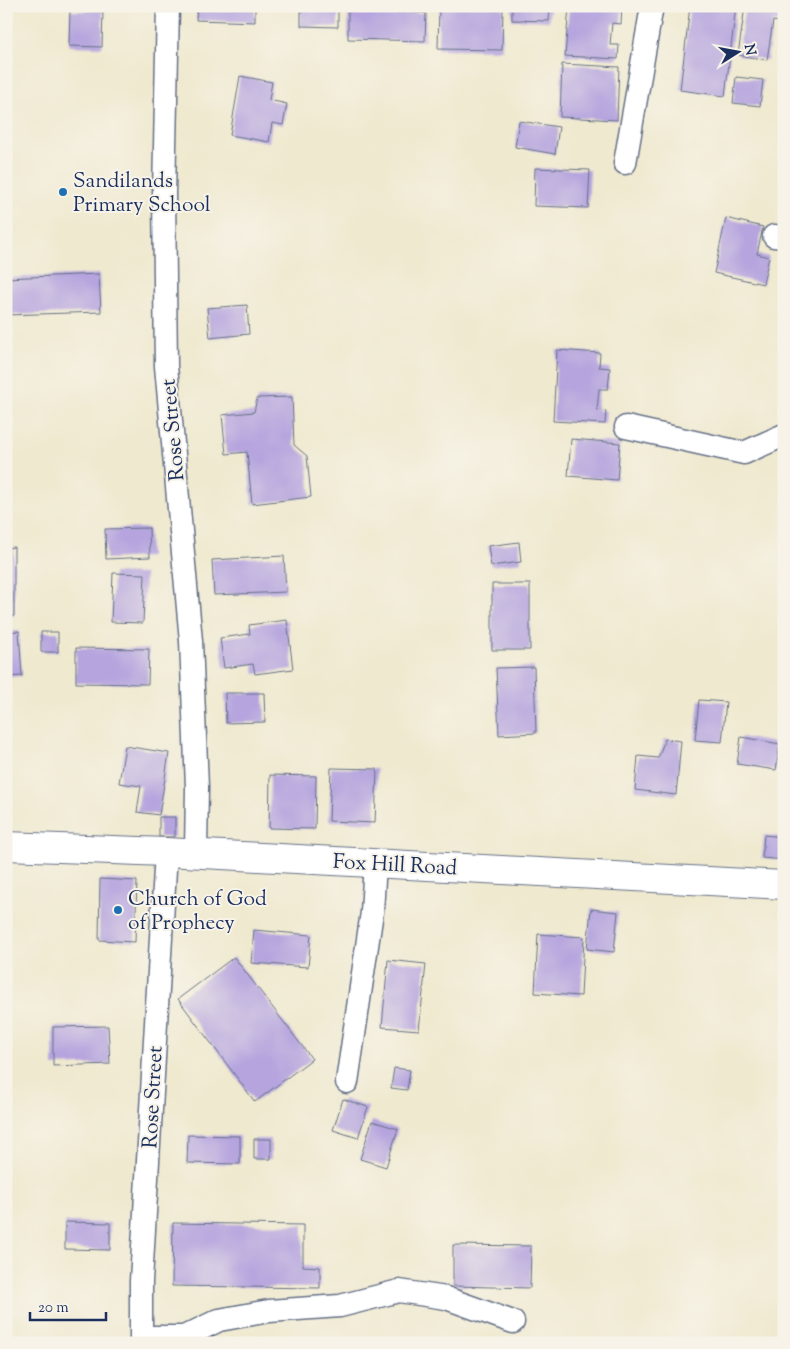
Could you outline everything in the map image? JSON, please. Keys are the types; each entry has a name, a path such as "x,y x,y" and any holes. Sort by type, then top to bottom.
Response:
{"main road":[{"name":"Fox Hill Road","path":"6,846 196,853 784,885"}],"street":[{"name":"Rose Street","path":"168,6 164,194 166,366 191,641 197,787 196,853"},
{"path":"625,164 652,6"},
{"path":"626,426 744,453 784,435"},
{"name":"Rose Street","path":"141,1340 141,1281 166,852"},
{"path":"347,1082 372,912 375,863"},
{"path":"141,1340 184,1337 219,1320 269,1311 340,1306 399,1290 446,1298 513,1322"}],"building":[{"path":"197,6 255,6 255,22 196,20"},
{"path":"301,6 338,6 338,27 301,26"},
{"path":"439,6 503,6 502,50 438,49"},
{"path":"512,6 550,6 549,21 512,20"},
{"path":"569,6 622,6 621,24 612,23 610,45 619,45 618,59 565,56"},
{"path":"690,6 736,6 725,96 680,90"},
{"path":"745,6 784,6 784,23 773,21 767,60 738,55"},
{"path":"70,11 103,11 102,47 69,46"},
{"path":"348,11 426,13 425,41 348,39"},
{"path":"6,32 10,32 9,63 6,62"},
{"path":"562,64 619,67 617,120 560,117"},
{"path":"240,76 272,82 269,100 287,104 283,125 272,123 269,142 230,135"},
{"path":"736,77 763,80 760,106 733,103"},
{"path":"519,121 559,127 555,154 515,147"},
{"path":"535,168 590,170 588,208 534,206"},
{"path":"726,218 763,227 757,254 769,257 763,284 714,273"},
{"path":"99,274 101,312 6,315 6,278"},
{"path":"247,305 249,334 210,338 207,308"},
{"path":"557,350 600,353 599,367 610,368 608,389 599,389 597,410 606,411 605,424 553,421"},
{"path":"292,397 294,445 307,456 311,497 252,504 247,452 226,454 222,415 254,412 257,398"},
{"path":"571,439 620,443 617,480 568,476"},
{"path":"149,528 150,557 106,559 105,529"},
{"path":"519,542 521,562 491,566 488,546"},
{"path":"14,547 14,616 6,616 6,548"},
{"path":"284,556 286,592 214,595 212,560"},
{"path":"113,573 145,574 143,623 111,622"},
{"path":"492,584 530,584 530,650 492,650"},
{"path":"287,620 293,669 255,674 253,664 224,668 220,638 250,634 249,625"},
{"path":"19,631 22,676 7,677 6,632"},
{"path":"41,632 58,632 58,652 41,652"},
{"path":"76,648 149,649 148,684 76,683"},
{"path":"534,667 536,733 499,735 496,668"},
{"path":"225,693 264,693 265,722 226,723"},
{"path":"699,700 726,702 722,742 695,740"},
{"path":"741,737 780,744 776,770 737,764"},
{"path":"665,739 681,741 676,795 635,790 638,756 658,758"},
{"path":"125,746 169,753 159,815 137,812 141,786 119,783"},
{"path":"331,768 377,769 375,823 329,821"},
{"path":"270,775 316,776 315,829 269,828"},
{"path":"159,817 175,817 175,837 159,837"},
{"path":"764,835 784,837 784,860 762,858"},
{"name":"Church of God of Prophecy","path":"100,879 137,881 135,942 99,940"},
{"path":"591,909 618,912 614,952 587,949"},
{"path":"254,930 311,935 308,967 251,963"},
{"path":"538,934 584,937 581,996 535,993"},
{"path":"234,957 312,1059 255,1102 178,999"},
{"path":"388,960 426,964 419,1030 382,1027"},
{"path":"108,1026 110,1064 53,1066 53,1027"},
{"path":"394,1068 410,1070 407,1090 391,1088"},
{"path":"343,1099 368,1107 358,1138 333,1130"},
{"path":"372,1121 398,1129 386,1167 360,1159"},
{"path":"188,1135 240,1136 240,1164 187,1163"},
{"path":"254,1139 271,1139 271,1159 254,1159"},
{"path":"65,1222 110,1223 110,1250 65,1249"},
{"path":"173,1223 303,1225 303,1266 320,1267 320,1288 172,1286"},
{"path":"453,1245 531,1246 530,1288 453,1286"}],"place":[{"name":"Sandilands Primary School","path":"63,192"},
{"name":"Church of God of Prophecy","path":"118,910"}]}
